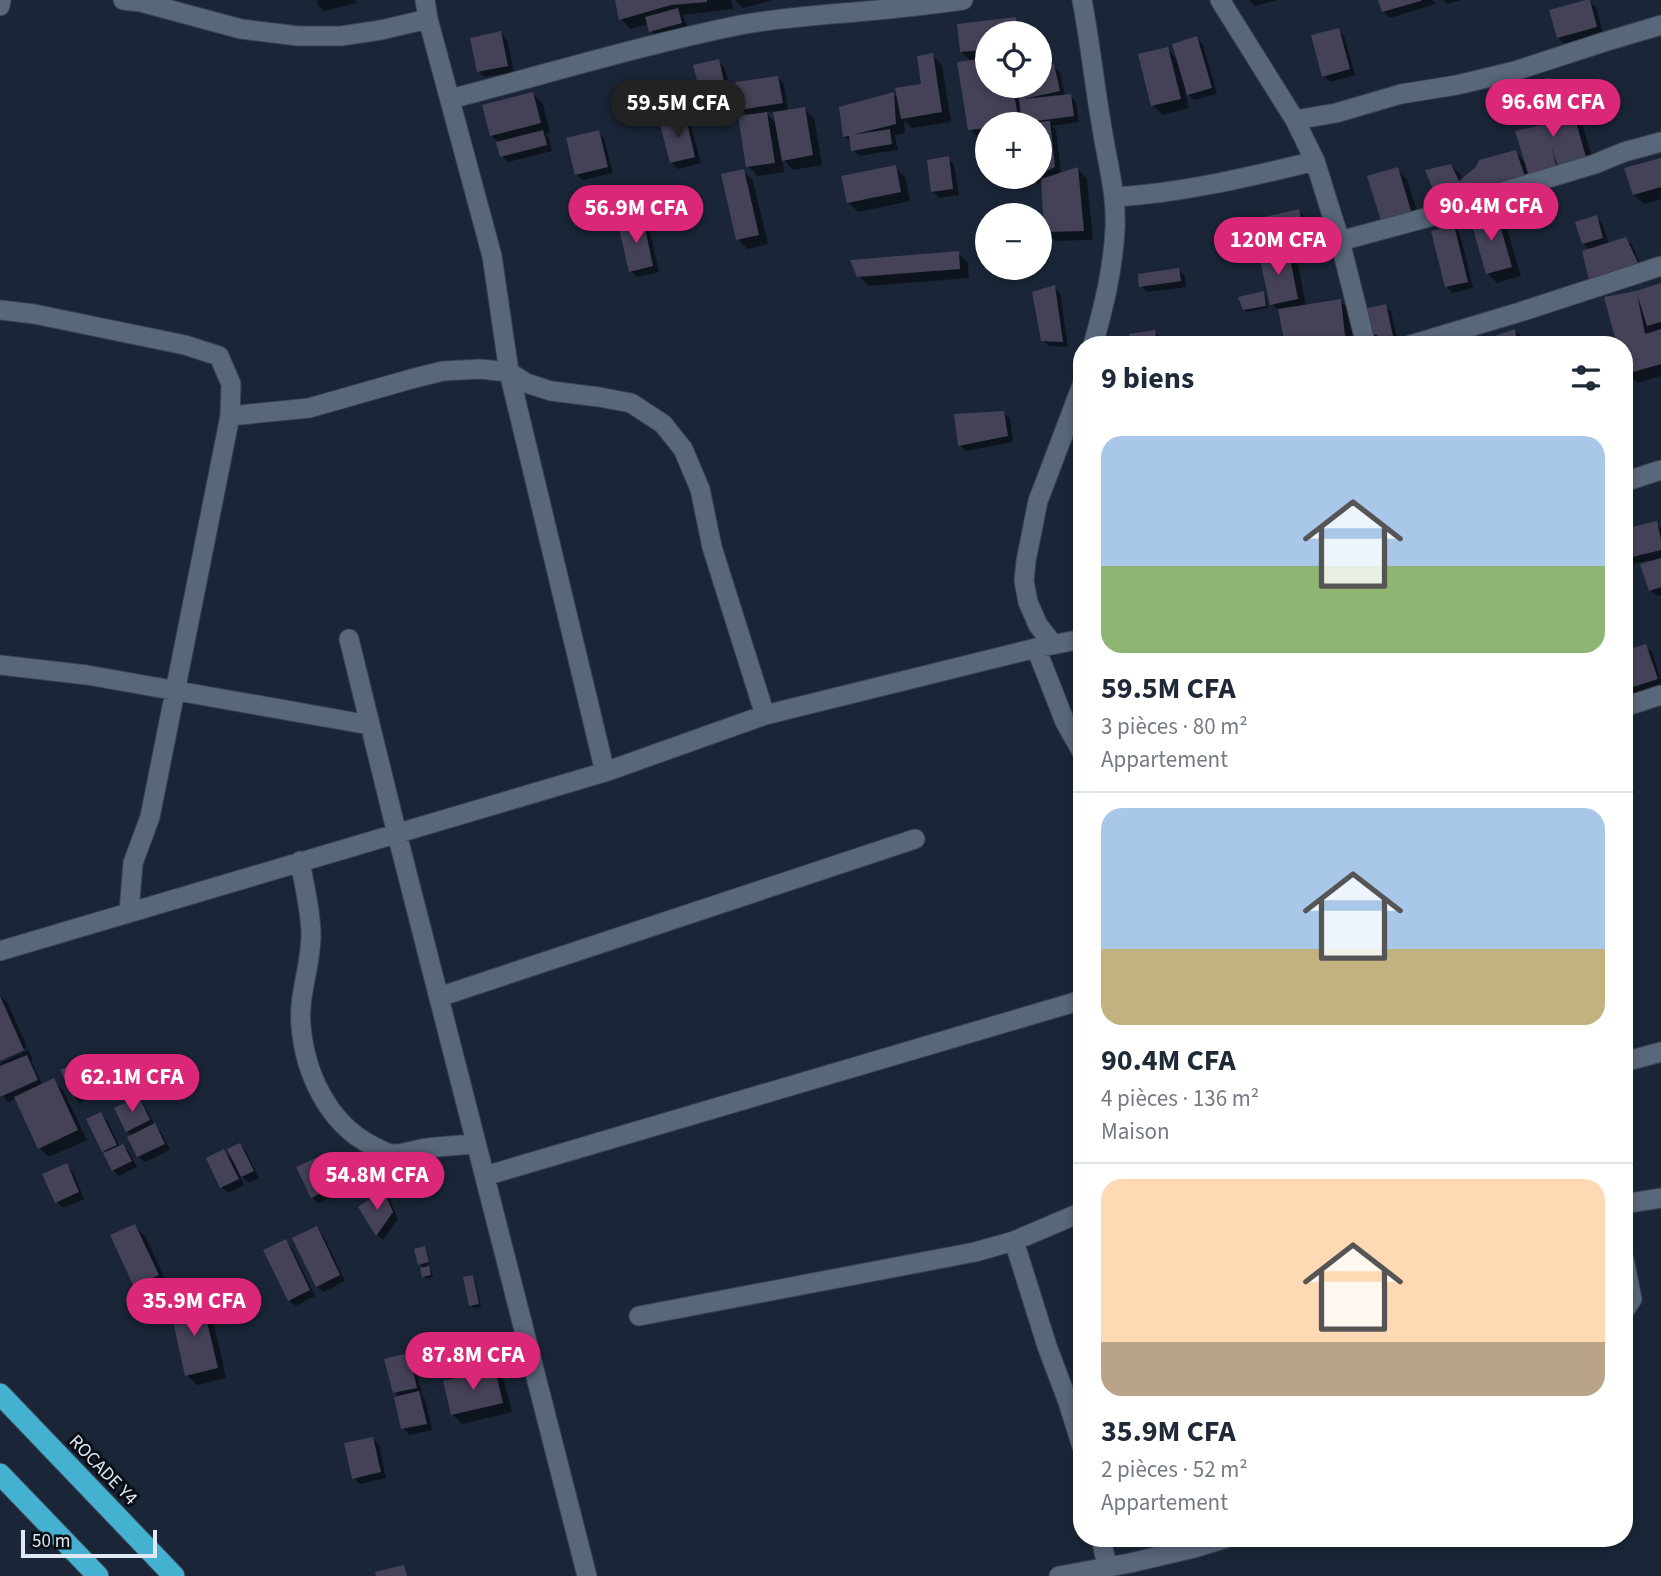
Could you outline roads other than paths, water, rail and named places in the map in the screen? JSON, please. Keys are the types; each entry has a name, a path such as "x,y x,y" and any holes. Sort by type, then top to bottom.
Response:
{"highway":[{"name":"ROCADE Y4","path":"0,1394 174,1576"},
{"path":"0,1474 98,1576"}],"street":[{"path":"0,6 1,0"},
{"path":"123,0 154,5 241,29 298,36 341,36 381,30 426,9 492,256 509,372 605,772"},
{"path":"450,99 582,63 742,25 793,17 962,0"},
{"path":"1082,0 1115,197 1113,257 1107,296 1096,336"},
{"path":"1220,0 1295,120 1315,161 1340,241 1364,336"},
{"path":"1295,120 1336,113 1401,94 1457,85 1515,71 1661,25"},
{"path":"1340,241 1429,217 1661,142"},
{"path":"1115,197 1151,195 1315,161"},
{"path":"1440,336 1661,266"},
{"path":"0,310 34,314 185,345 219,356 231,384 230,416 149,817 133,863 129,912"},
{"path":"230,416 309,408 443,371 480,369 509,372 526,383 551,391 631,403 663,424 683,449 700,489 712,547 765,715"},
{"path":"1073,409 1038,501 1024,582 1028,602 1045,646 1065,722 1073,736"},
{"path":"1633,479 1661,470"},
{"path":"349,639 587,1576"},
{"path":"0,951 605,772 765,715 1073,641"},
{"path":"0,665 87,676 370,725"},
{"path":"1633,704 1661,695"},
{"path":"439,996 915,839"},
{"path":"300,861 311,934 301,1024 312,1075 336,1119 356,1138 391,1154 476,1144"},
{"path":"485,1176 1073,1003"},
{"path":"1633,1060 1661,1052"},
{"path":"1633,1203 1661,1198"},
{"path":"639,1316 975,1252 1014,1241 1073,1216"},
{"path":"1014,1241 1073,1418"},
{"path":"1104,1547 1113,1569"},
{"path":"1059,1576 1113,1569 1197,1547"}]}
